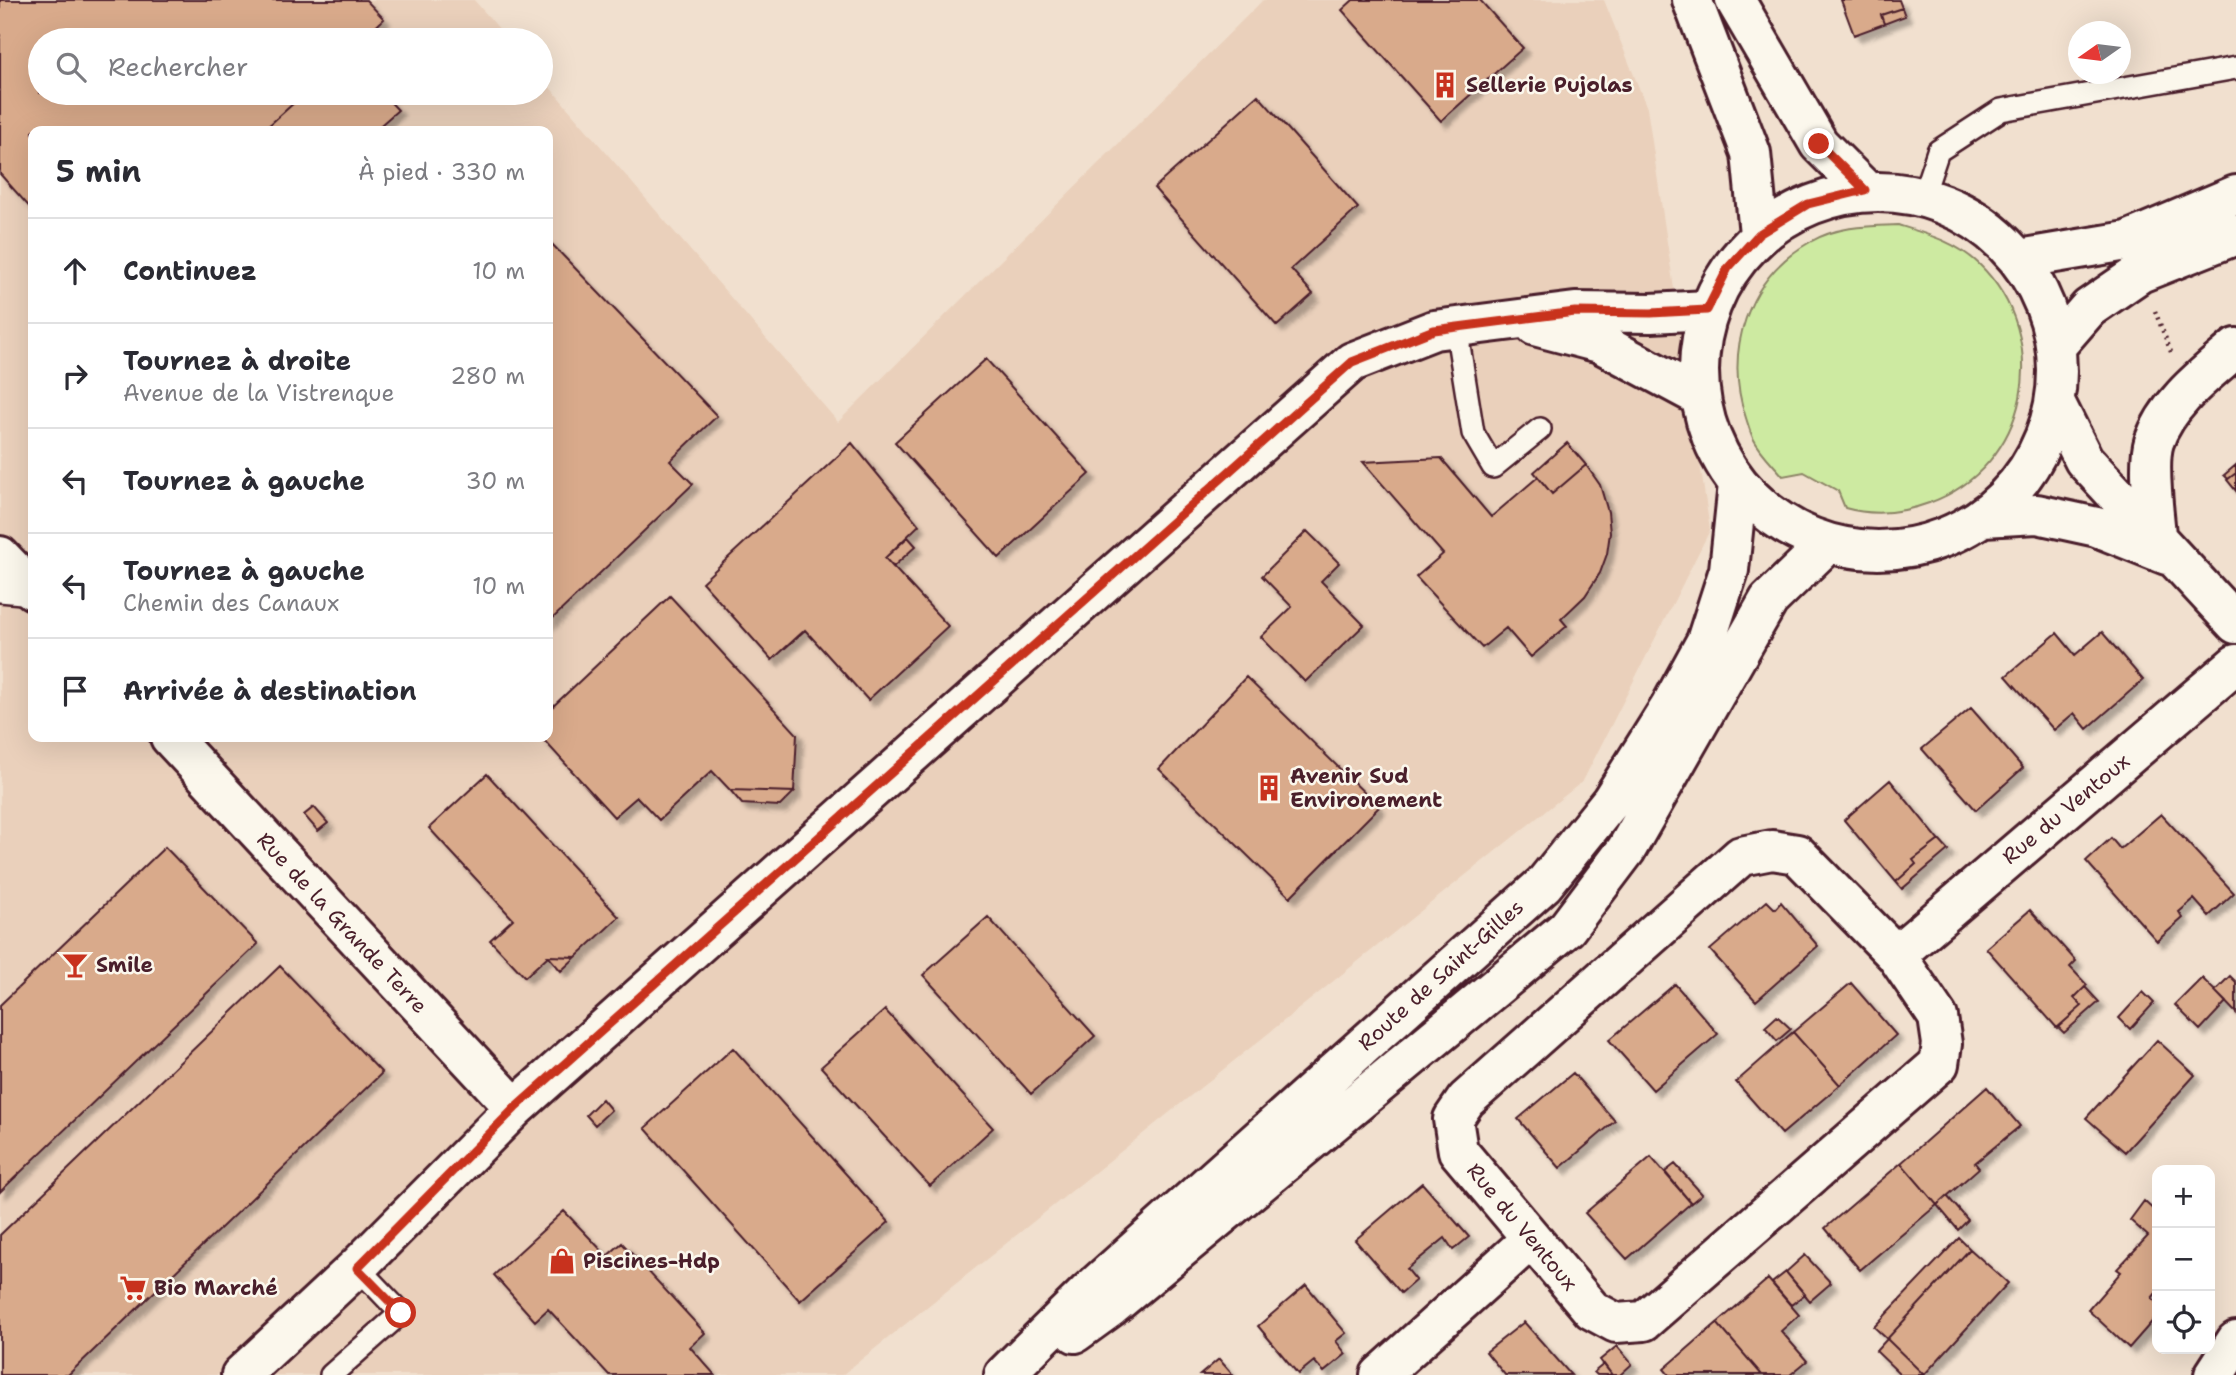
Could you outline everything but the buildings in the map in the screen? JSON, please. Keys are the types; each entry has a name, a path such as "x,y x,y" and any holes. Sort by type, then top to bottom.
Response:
{"main road":[{"path":"1692,0 1751,153 1759,234"},
{"path":"1735,0 1819,144 1865,190"},
{"path":"1865,190 1923,195 1977,219 2020,259 2044,300 2056,346 2055,402 2037,456 2014,489 1983,517 1935,542 1882,551 1827,544 1778,521 1738,484 1713,442 1699,396 1698,352 1707,310 1728,268 1759,234 1808,204 1865,190"},
{"path":"2020,259 2127,241 2236,195"},
{"path":"2056,346 2089,308 2140,273 2236,235"},
{"path":"241,1375 357,1268 515,1108 1352,362 1434,330 1575,312 1651,313 1707,310"},
{"path":"1513,320 1600,343 1699,396"},
{"path":"2167,547 2152,472 2153,443 2169,411 2236,348"},
{"path":"2055,402 2084,460 2236,624"},
{"name":"Route de Saint-Gilles","path":"1004,1375 1087,1293 1544,884 1611,801 1670,707 1706,641 1729,570 1738,484"},
{"path":"1983,517 2037,514 2097,527 2167,547"},
{"name":"Route de Saint-Gilles","path":"1019,1375 1111,1307 1567,929 1626,850 1769,600 1827,544"},
{"path":"0,556 28,587"},
{"name":"Rue du Ventoux","path":"1896,955 2236,664"},
{"name":"Rue de la Grande Terre","path":"175,742 515,1108"},
{"name":"Rue du Ventoux","path":"1772,850 1797,854 1896,955 1938,1017 1942,1044 1938,1065 1644,1321 1616,1323 1592,1310 1458,1151 1453,1119 1465,1100 1741,856 1772,850"},
{"path":"1380,1375 1531,1239"},
{"path":"2214,1375 2236,1341"}],"lane":[{"path":"1923,195 1938,151 2001,110 2236,68"},
{"path":"1456,327 1473,433 1493,467 1540,429"},
{"path":"0,591 28,592"},
{"path":"331,1375 401,1313 357,1268"}],"path":[{"path":"2152,304 2172,354"}],"shaded area":[{"path":"0,0 474,0 498,28 28,28 28,105 553,105 553,91 838,422 1263,0 1604,0 1647,108 1710,530 1583,781 842,1375 0,1375"}],"green space":[{"path":"1898,225 1961,250 1979,264 2003,294 2017,328 2023,363 2020,398 2009,431 1990,461 1963,485 1919,506 1898,511 1866,512 1845,508 1838,491 1804,472 1783,476 1759,448 1750,431 1740,393 1737,368 1746,319 1756,296 1770,275 1788,257 1810,242 1831,233 1853,228"}],"place":[{"name":"Sellerie Pujolas","path":"1445,85"},
{"name":"Avenir Sud Environement","path":"1269,788"},
{"name":"Smile","path":"75,965"},
{"name":"Piscines-Hdp","path":"562,1261"},
{"name":"Bio Marché","path":"133,1288"}],"route":[{"path":"401,1313 357,1268 515,1108 1352,362 1434,330 1575,312 1651,313 1707,310 1728,268 1759,234 1808,204 1865,190 1819,144"}]}
